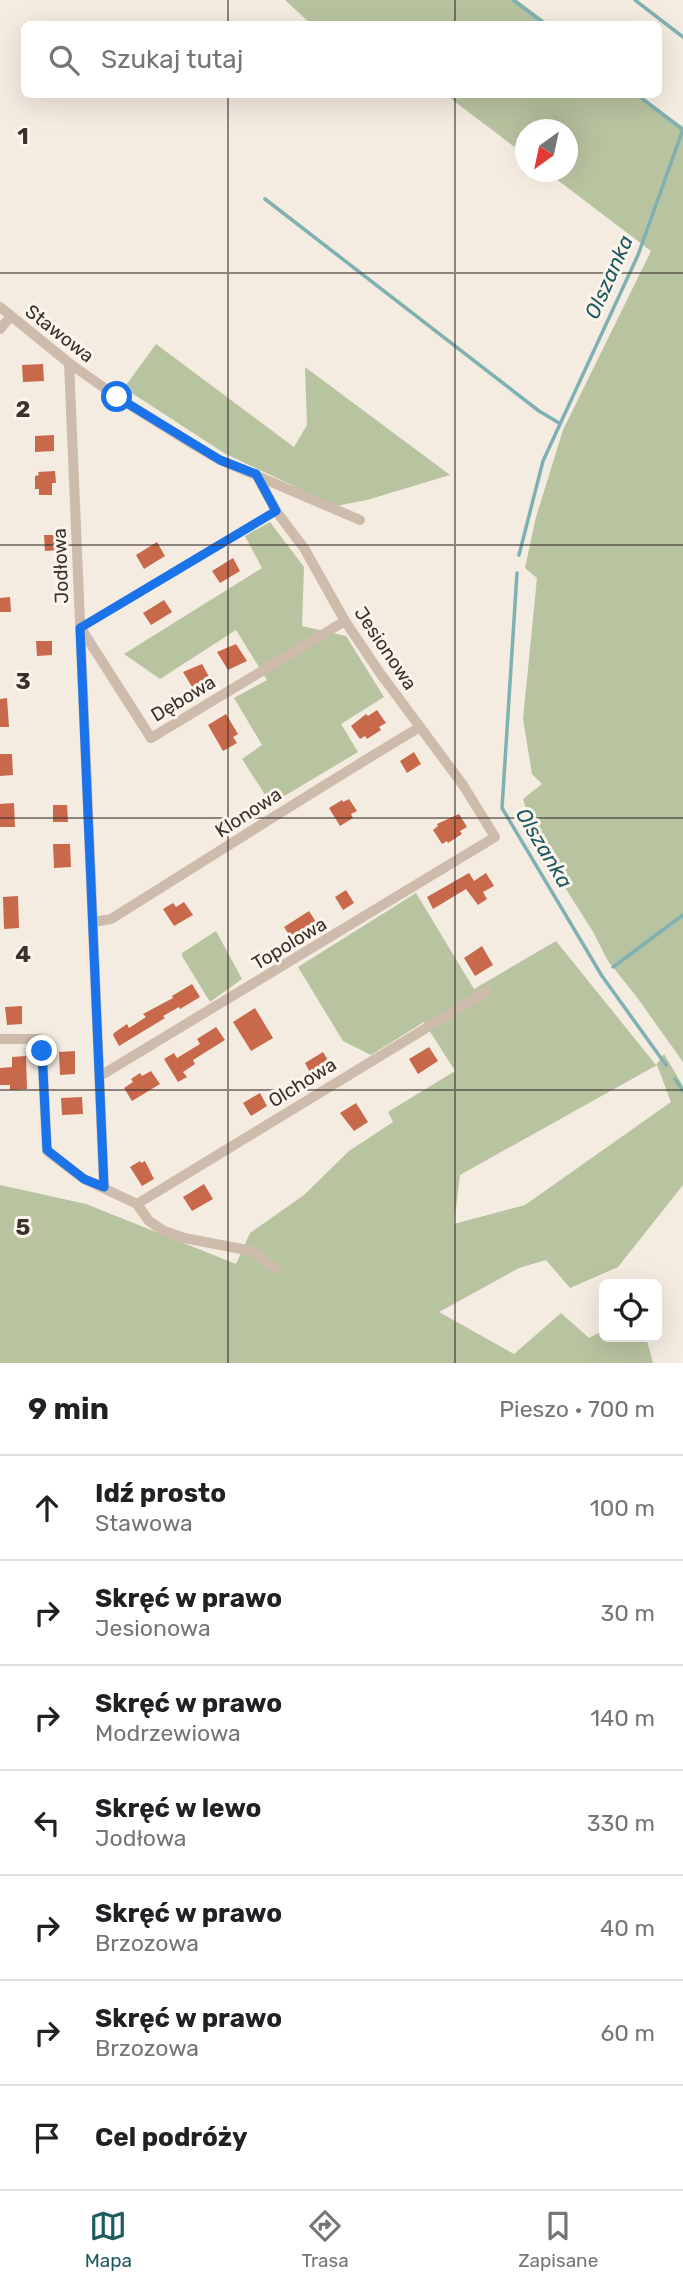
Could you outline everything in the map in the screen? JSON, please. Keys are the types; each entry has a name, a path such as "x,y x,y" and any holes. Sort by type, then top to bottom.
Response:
{"street":[{"name":"Stawowa","path":"0,307 69,363 117,397 194,445 220,460 360,520"},
{"path":"0,329 11,316"},
{"name":"Jodłowa","path":"69,363 104,1187"},
{"name":"Jesionowa","path":"256,474 276,511 304,548 345,621 463,785 495,837"},
{"name":"Dębowa","path":"80,628 151,738 345,621"},
{"name":"Klonowa","path":"94,922 111,919 317,788 420,727"},
{"name":"Topolowa","path":"100,1076 495,837"},
{"name":"Olchowa","path":"137,1204 487,991"},
{"path":"0,1039 39,1038 47,1150 84,1179 137,1204 149,1221 164,1231 184,1238 252,1251 276,1269"}],"lane":[{"path":"80,628 276,511"}],"green space":[{"path":"285,0 517,0 545,21 308,21"},
{"path":"450,98 644,98 683,127 683,1062 608,961 592,930 536,842 523,799 542,784 532,774 523,719 537,578 525,568 536,517 563,430 651,251 560,182 578,182 578,119 515,119 515,147"},
{"path":"156,344 294,447 307,425 305,367 450,475 367,500 336,506 224,453 124,388"},
{"path":"270,522 304,567 302,626 346,636 384,697 341,724 358,752 271,804 242,759 262,745 234,698 267,680 236,630 160,679 124,654 262,568 245,536"},
{"path":"416,893 474,989 556,941 656,1065 664,1054 683,1086 683,1185 618,1267 570,1288 546,1260 519,1268 439,1312 514,1354 561,1313 589,1338 599,1333 599,1342 647,1342 653,1363 0,1363 0,1185 86,1204 236,1264 250,1233 304,1195 349,1151 393,1122 388,1112 455,1071 424,1022 371,1055 343,1041 298,967","holes":["657,1065 671,1102 525,1205 454,1224 460,1175"]},
{"path":"216,931 242,979 210,1002 182,953"}],"building":[{"path":"43,364 44,381 23,382 22,365"},
{"path":"54,435 54,451 35,452 35,436"},
{"path":"55,471 56,483 52,483 52,495 39,495 39,489 35,489 35,476 39,475 38,472"},
{"path":"44,535 58,535 59,550 45,551"},
{"path":"157,542 165,556 144,569 136,555"},
{"path":"233,558 240,571 220,583 212,571"},
{"path":"10,597 11,612 0,612 0,598"},
{"path":"164,600 172,612 151,625 143,613"},
{"path":"36,641 52,641 52,655 37,656"},
{"path":"236,644 247,661 228,670 217,652"},
{"path":"202,664 212,682 194,690 183,672"},
{"path":"7,698 9,727 0,727 0,699"},
{"path":"377,710 386,723 379,727 381,730 367,739 365,736 360,739 351,726 366,714 368,716"},
{"path":"226,714 238,734 233,737 237,743 223,751 208,725"},
{"path":"414,752 421,764 407,773 400,761"},
{"path":"0,754 12,754 13,775 0,776"},
{"path":"349,799 357,811 351,814 353,818 340,826 329,808"},
{"path":"14,803 15,827 0,827 0,804"},
{"path":"53,805 67,805 68,822 53,822"},
{"path":"459,814 467,827 460,831 462,834 442,844 433,830 437,824"},
{"path":"53,844 70,844 71,867 54,868"},
{"path":"469,873 474,881 486,873 494,886 483,892 487,899 478,905 466,889 433,909 427,897"},
{"path":"346,890 354,903 343,910 335,897"},
{"path":"18,896 19,928 4,929 3,897"},
{"path":"184,902 193,915 174,926 163,909 173,903 176,907"},
{"path":"309,911 318,925 293,941 284,927"},
{"path":"482,946 493,965 475,976 464,958"},
{"path":"192,984 200,997 163,1016 165,1018 119,1046 114,1033 127,1024 129,1028 146,1017 143,1014"},
{"path":"22,1006 22,1024 7,1025 5,1007"},
{"path":"255,1008 273,1038 251,1051 233,1022"},
{"path":"216,1027 225,1040 193,1060 195,1064 183,1072 187,1077 178,1082 164,1059 174,1053 177,1058 200,1044 197,1039"},
{"path":"429,1047 438,1061 418,1074 409,1059"},
{"path":"75,1051 75,1074 60,1075 59,1052"},
{"path":"323,1052 331,1065 312,1076 305,1063"},
{"path":"26,1056 27,1089 10,1090 10,1085 0,1085 0,1068 12,1067 12,1057"},
{"path":"151,1071 160,1084 132,1101 124,1088 140,1073 142,1076"},
{"path":"260,1093 267,1106 251,1116 243,1103"},
{"path":"82,1097 83,1114 62,1115 61,1098"},
{"path":"356,1103 368,1122 354,1131 340,1113"},
{"path":"145,1161 154,1179 142,1186 130,1167"},
{"path":"204,1184 213,1199 192,1211 183,1197"}],"waterway":[{"path":"513,0 541,21"},
{"path":"635,0 683,37"},
{"path":"641,98 682,129"},
{"name":"Olszanka","path":"519,555 543,461 638,255 683,129"},
{"path":"265,199 539,411 559,423"},
{"name":"Olszanka","path":"517,573 502,808 602,976 666,1065"},
{"path":"613,967 683,915"},
{"name":"Olszanka","path":"675,1079 683,1091"}],"route":[{"path":"42,1051 47,1150 84,1179 104,1187 80,628 276,511 256,474 220,460 117,397"}]}
